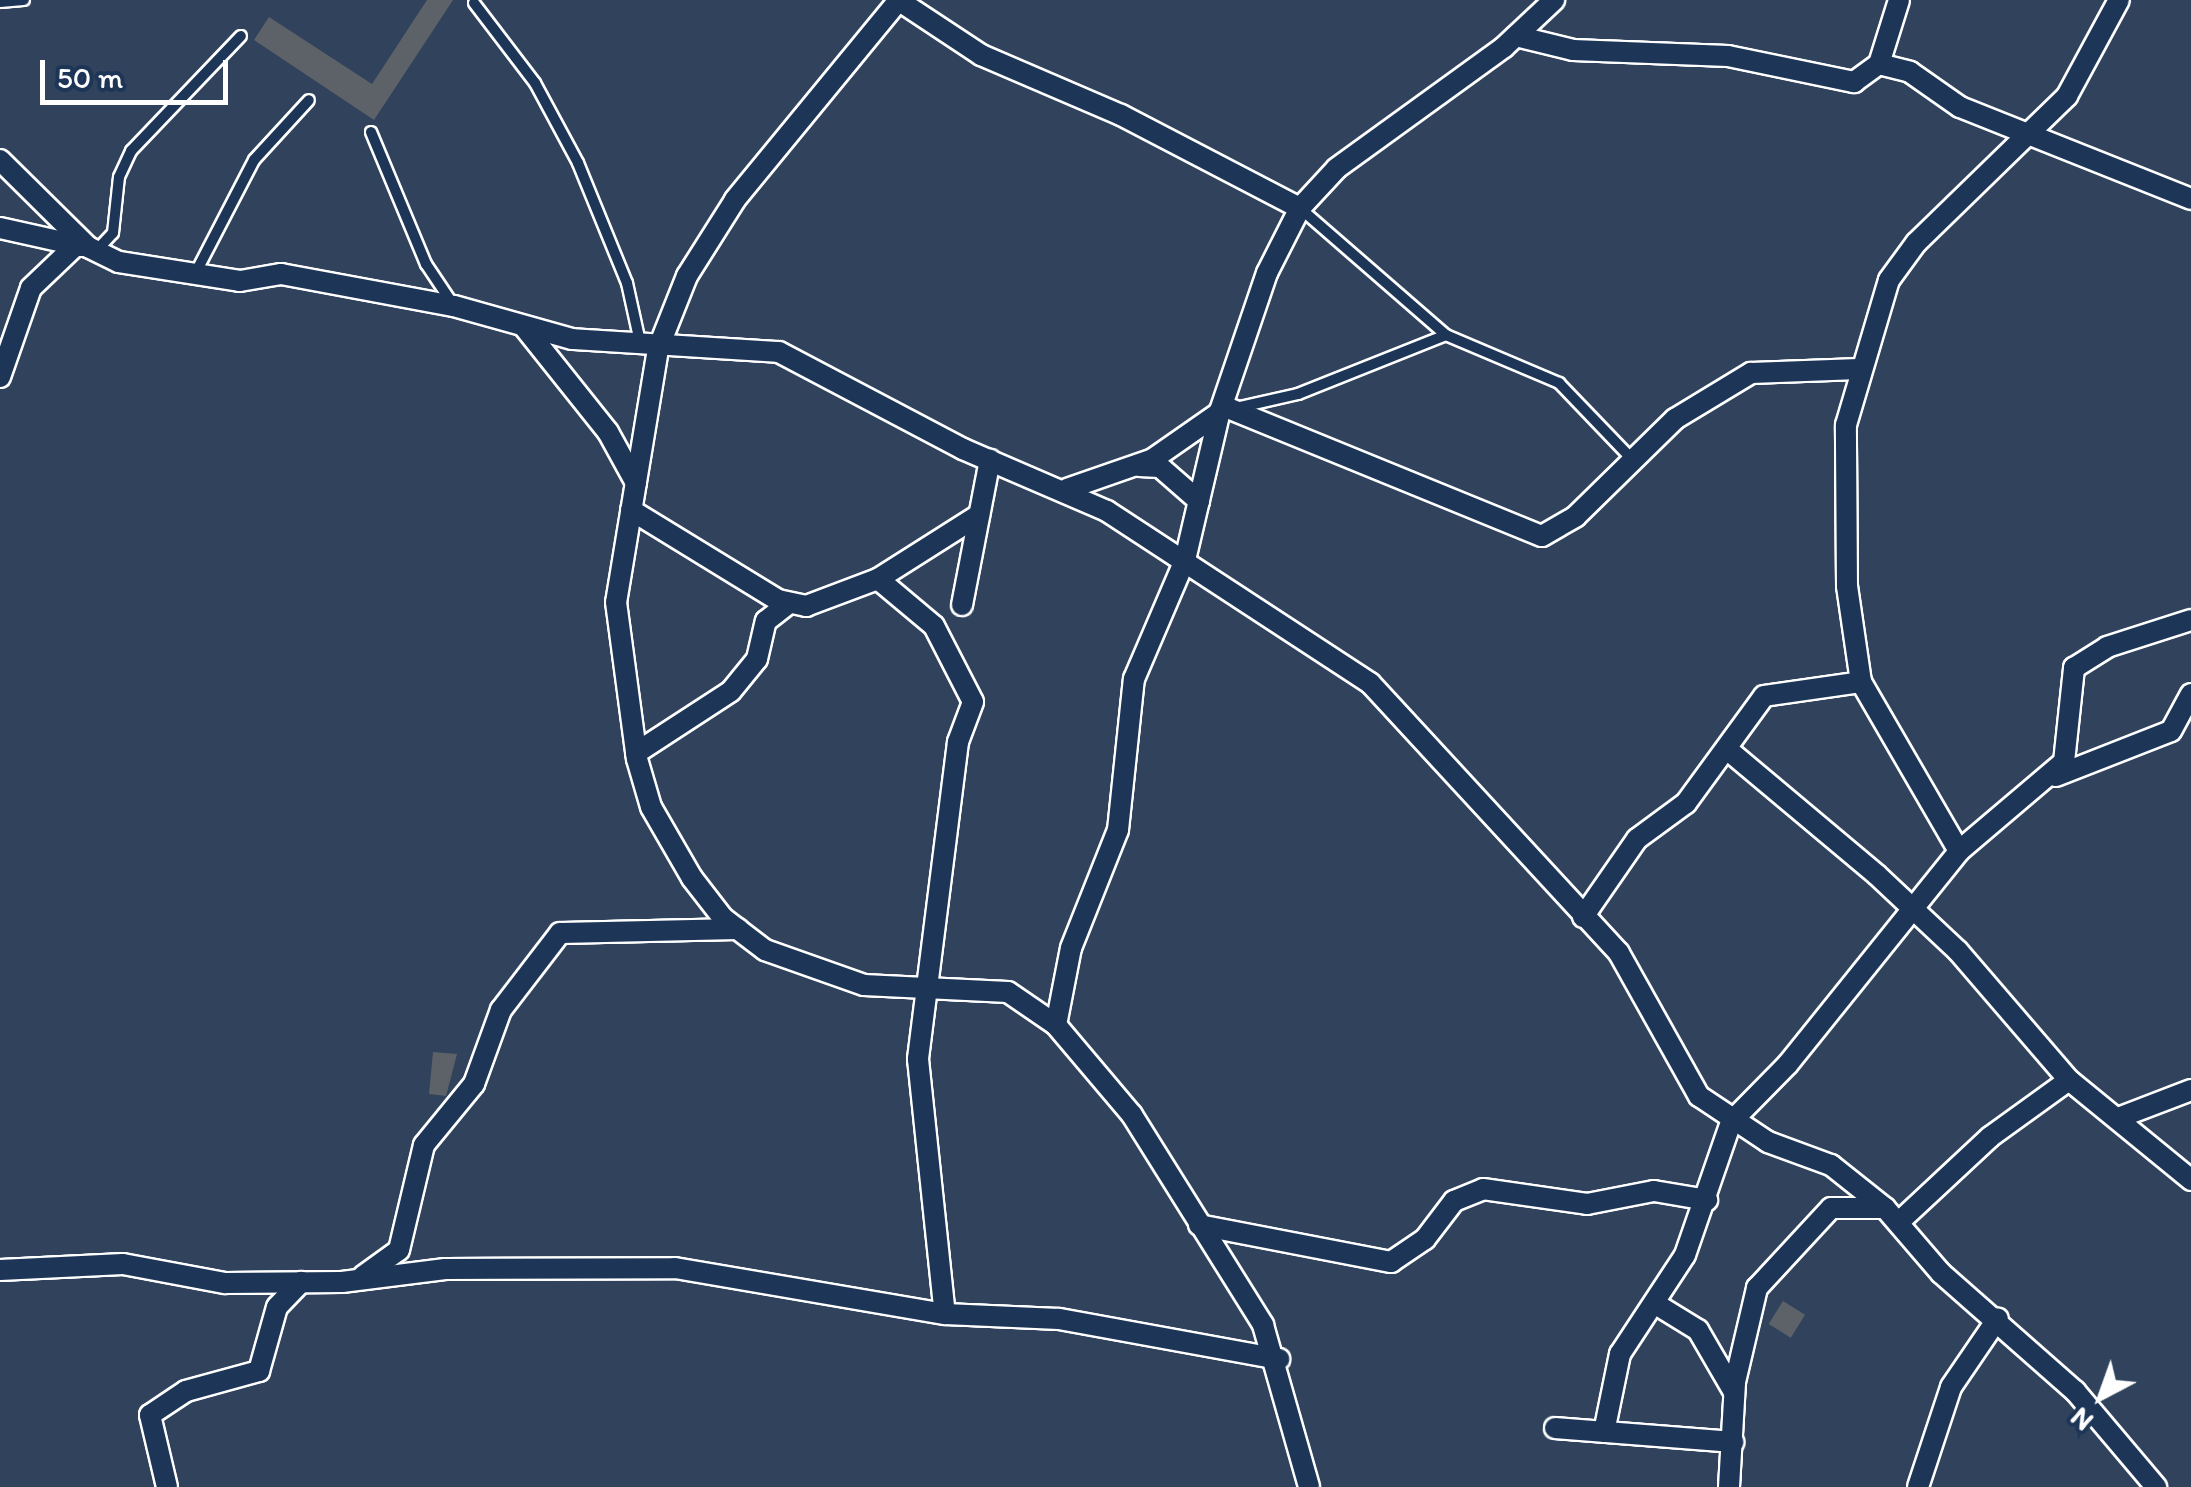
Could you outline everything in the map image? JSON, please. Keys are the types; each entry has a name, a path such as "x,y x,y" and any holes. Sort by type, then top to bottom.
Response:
{"street":[{"path":"1300,208 1121,115 981,55 898,0 735,200 650,348 616,649 651,807 692,878 738,930 818,971 927,993 1008,992 1056,1025 1132,1115 1279,1359 1309,1487"},
{"path":"1056,1025 1071,948 1118,830 1134,679 1186,560 1252,308 1300,208 1336,168 1516,36 1554,0"},
{"path":"1516,36 1573,50 1728,56 1839,82 1862,80 1879,64 1899,0"},
{"path":"1960,851 1860,682 1847,586 1845,460 1859,369 1889,280 1916,243 2035,131 2094,57 2119,0"},
{"path":"1879,64 1910,72 1960,107 2035,131 2191,199"},
{"path":"0,160 87,248"},
{"path":"0,228 87,248 133,265 240,281 280,274 454,306 525,328 650,348 700,344 804,358 868,400 990,460 1067,489 1186,560 1370,683 1620,953 1699,1096 1731,1122 1831,1165 1893,1214 1940,1273 1998,1318 2075,1391 2156,1487"},
{"path":"0,377 31,288 87,248"},
{"path":"525,328 608,432 636,484"},
{"path":"1224,409 1532,535 1557,531 1629,456 1751,373 1859,369"},
{"path":"1067,489 1137,466 1224,409"},
{"path":"962,605 990,460"},
{"path":"1137,466 1160,468 1199,501"},
{"path":"631,510 788,604 806,606 878,579 979,515"},
{"path":"878,579 934,626 972,702 958,742 927,993 918,1106 945,1314"},
{"path":"636,753 730,690 756,659 766,621 788,604"},
{"path":"1604,1432 1620,1354 1654,1302 1706,1200 1731,1122 1913,912 1960,851 2050,779 2064,762 2074,668 2106,647 2191,620"},
{"path":"1583,917 1637,839 1686,803 1764,696 1860,682"},
{"path":"2050,779 2171,731 2191,694"},
{"path":"1728,750 1969,963 2069,1080 2191,1180"},
{"path":"358,1279 399,1250 424,1145 474,1084 501,1010 560,933 738,930"},
{"path":"1730,1487 1734,1394 1746,1322 1770,1268 1831,1208 1893,1214 2069,1080"},
{"path":"2118,1118 2191,1090"},
{"path":"1199,1224 1391,1262 1425,1239 1454,1202 1483,1189 1587,1204 1654,1191 1706,1200"},
{"path":"0,1270 123,1264 225,1284 358,1279 445,1269 675,1268 945,1314 1060,1319 1279,1359"},
{"path":"166,1487 150,1416 186,1392 259,1370 277,1308 301,1282"},
{"path":"1654,1302 1698,1330 1734,1394"},
{"path":"1918,1487 1951,1387 1998,1318"},
{"path":"1555,1428 1733,1442"}],"lane":[{"path":"0,2 24,0"},
{"path":"474,3 535,83 578,162 650,348"},
{"path":"87,248 113,233 118,178 131,150 241,36"},
{"path":"196,272 254,160 309,100"},
{"path":"371,132 426,264 454,306"},
{"path":"1300,208 1446,335 1548,375 1629,456"},
{"path":"1224,409 1298,394 1446,335"}],"building":[{"path":"427,0 453,0 374,120 254,40 269,17 372,84"},
{"path":"433,1052 457,1054 446,1096 429,1094"},
{"path":"1783,1301 1805,1315 1791,1338 1769,1324"}]}
